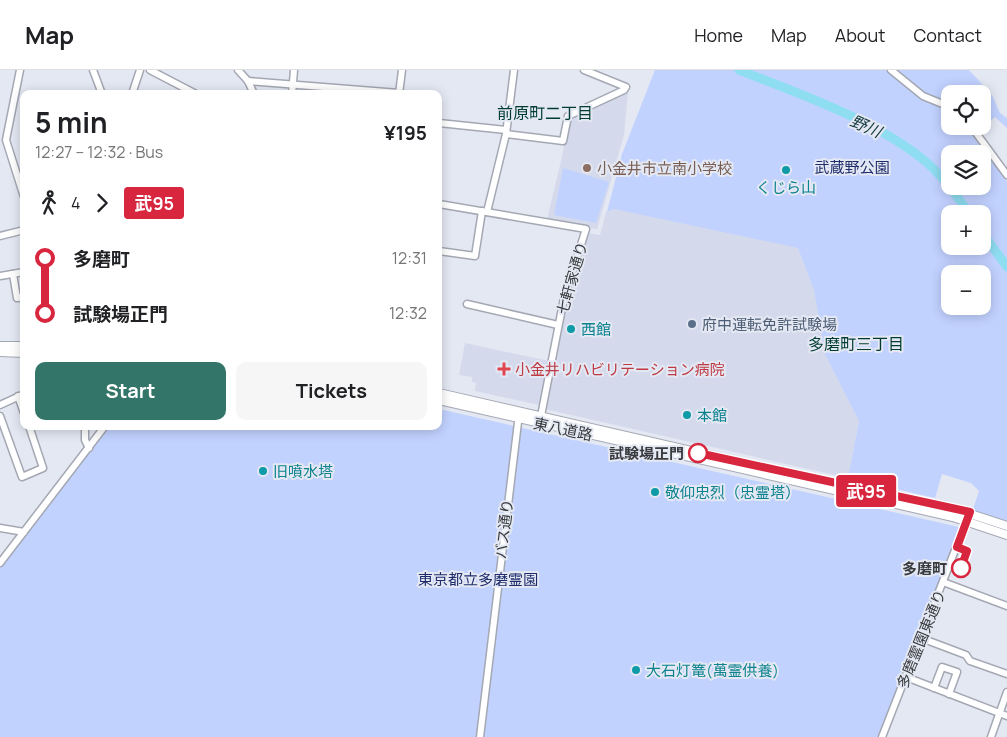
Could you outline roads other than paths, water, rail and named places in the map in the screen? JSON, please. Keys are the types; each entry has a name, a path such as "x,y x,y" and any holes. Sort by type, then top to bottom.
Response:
{"main road":[{"path":"0,346 20,346"},
{"path":"0,352 20,353"},
{"name":"東八道路","path":"442,394 857,489 970,512 1007,526"},
{"name":"東八道路","path":"442,401 967,521 1007,535"},
{"path":"539,415 539,420 577,432"}],"street":[{"path":"20,70 3,139 20,187"},
{"path":"93,70 100,90"},
{"path":"133,90 140,70"},
{"path":"150,70 159,72 189,90"},
{"path":"238,70 248,81 252,90"},
{"path":"292,90 294,70"},
{"path":"400,90 402,70"},
{"path":"442,251 475,256 506,132 514,70"},
{"path":"442,123 563,141 568,116 624,90 626,87 584,70"},
{"path":"891,70 923,96 941,103"},
{"path":"248,81 357,90"},
{"path":"978,135 1007,175"},
{"name":"七軒家通り","path":"442,204 586,229 558,324 539,415"},
{"path":"0,236 20,231"},
{"path":"0,276 20,273"},
{"path":"13,274 17,298 20,298"},
{"path":"467,304 558,324"},
{"path":"0,340 0,346"},
{"path":"0,405 20,395"},
{"name":"バス通り","path":"480,737 520,411"},
{"path":"0,416 22,477 44,468 30,430"},
{"path":"84,430 85,440 89,448"},
{"path":"0,563 102,430"},
{"name":"多磨霊園東通り","path":"882,737 970,512"},
{"path":"0,528 24,532"},
{"path":"944,582 1007,606"},
{"path":"921,638 966,655 970,661 1007,674"},
{"path":"934,688 942,667 957,672 949,694"},
{"path":"906,677 1007,716"},
{"path":"991,737 1007,692"}],"waterway":[{"name":"野川","path":"739,70 809,97 879,130 920,157 934,169 963,205"},
{"name":"野川","path":"991,245 1007,267"}],"place":[{"name":"小金井市立南小学校","path":"587,168"},
{"name":"くじら山","path":"786,170"},
{"name":"府中運転免許試験場","path":"692,324"},
{"name":"西館","path":"571,329"},
{"name":"小金井リハビリテーション病院","path":"504,369"},
{"name":"本館","path":"687,415"},
{"name":"試験場正門","path":"698,453"},
{"name":"旧噴水塔","path":"263,471"},
{"name":"敬仰忠烈（忠霊塔）","path":"655,492"},
{"name":"多磨町","path":"961,568"},
{"name":"大石灯篭(萬霊供養)","path":"636,670"}],"district":[{"name":"前原町二丁目","path":"545,113"},
{"name":"多磨町三丁目","path":"856,344"}],"park label":[{"name":"武蔵野公園","path":"852,167"},
{"name":"東京都立多磨霊園","path":"478,579"}]}
